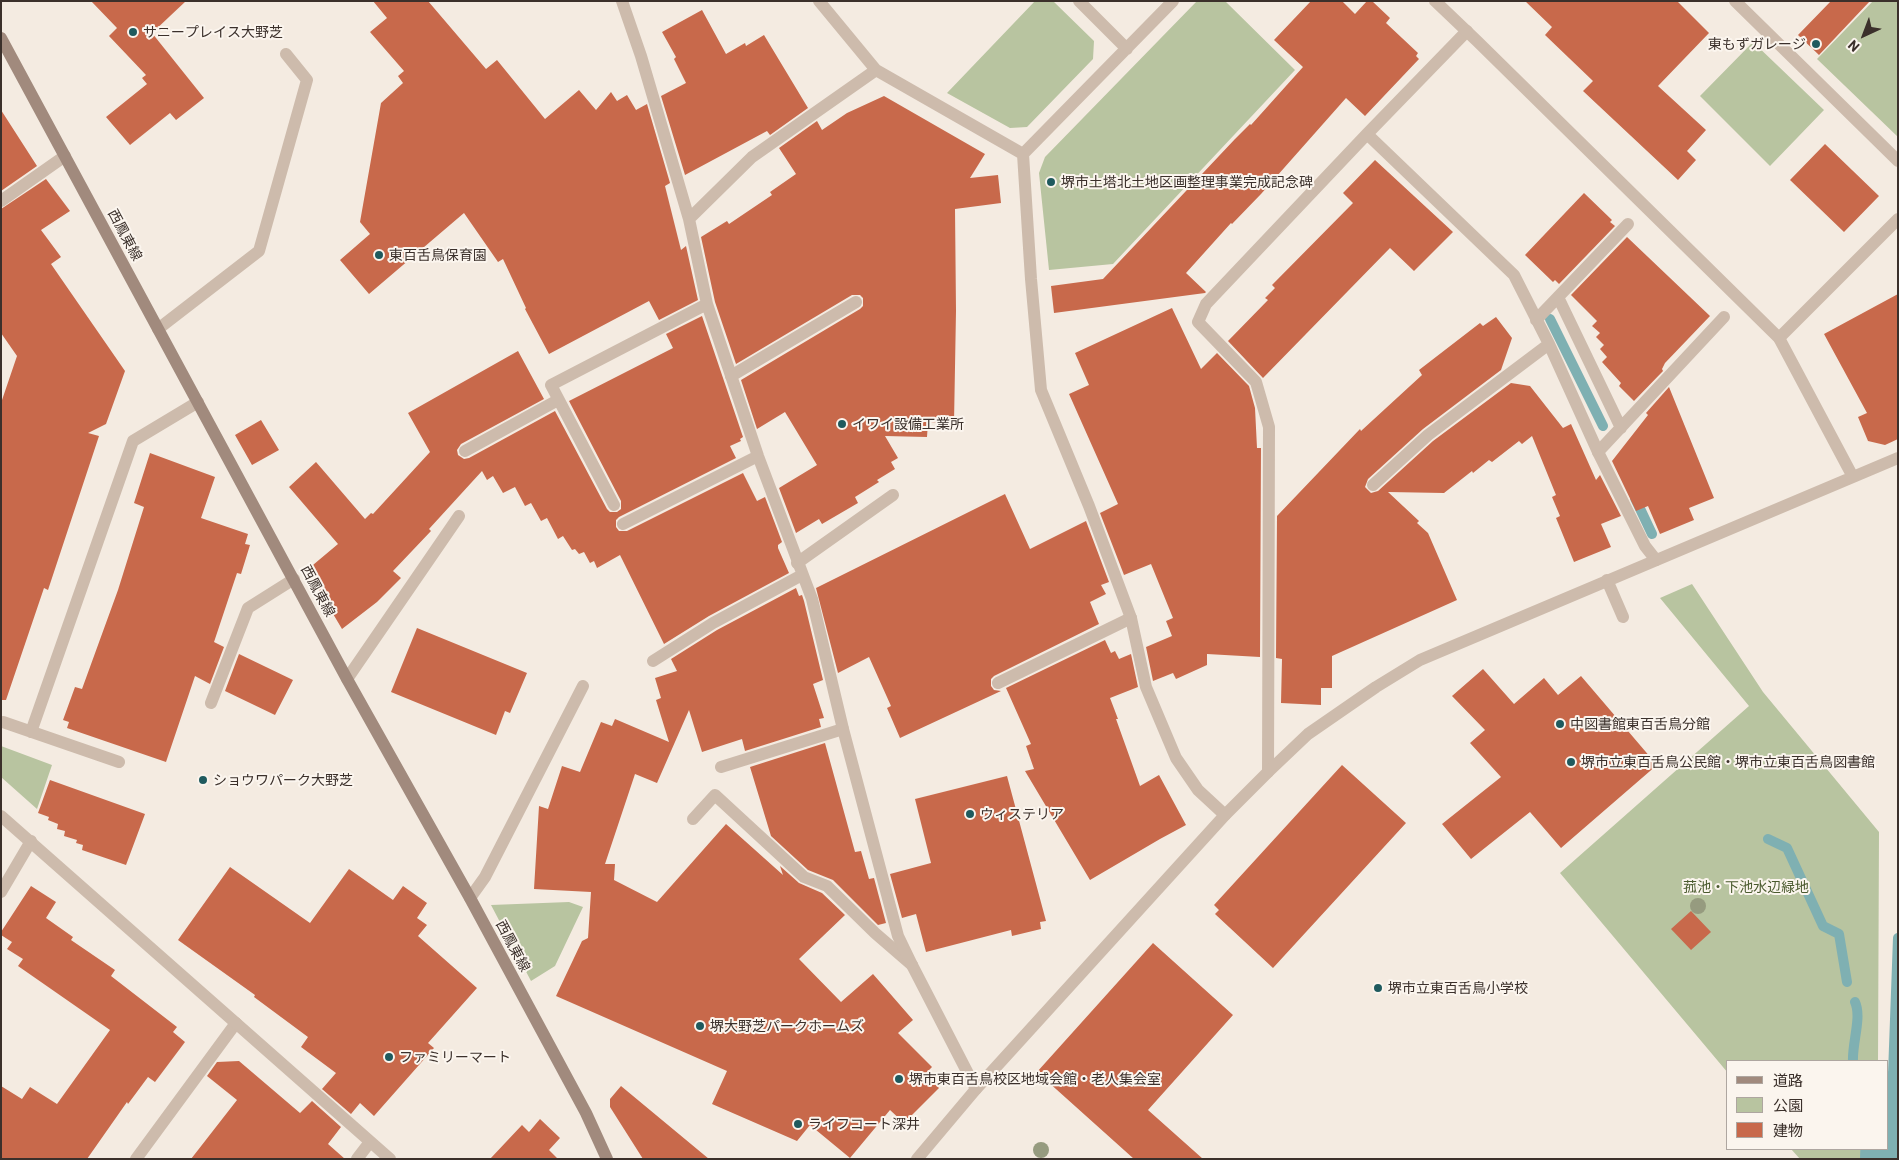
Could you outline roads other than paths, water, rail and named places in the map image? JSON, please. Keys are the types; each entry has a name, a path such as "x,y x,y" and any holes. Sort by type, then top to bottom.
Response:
{"main road":[{"name":"西鳳東線","path":"1,38 347,679 470,898 586,1113 607,1159"}],"street":[{"path":"622,1 689,220 707,304 758,456 812,600 843,729 898,936 976,1089"},
{"path":"819,1 876,70 1023,154"},
{"path":"1079,1 1127,49"},
{"path":"1173,1 1023,154 1031,279 1041,390 1089,506 1131,618 1146,687 1176,758 1198,790 1225,815"},
{"path":"1435,1 1779,338 1852,477"},
{"path":"1735,1 1898,161"},
{"path":"1268,772 1269,427 1256,382 1198,322 1206,304 1467,31"},
{"path":"158,329 259,251 307,80 286,54"},
{"path":"689,220 752,157 876,70"},
{"path":"1367,134 1514,275 1598,452 1645,546 1656,560"},
{"path":"1,201 65,156"},
{"path":"1779,338 1898,219"},
{"path":"1536,320 1628,224"},
{"path":"1558,298 1621,428"},
{"path":"731,376 856,302"},
{"path":"614,506 551,385 707,304"},
{"path":"1598,452 1724,316"},
{"path":"1373,485 1428,435 1548,344"},
{"path":"465,451 558,400"},
{"path":"31,732 133,441 198,402"},
{"path":"623,524 758,456"},
{"path":"918,1159 976,1089 1225,815 1308,734 1376,687 1420,660 1898,458"},
{"path":"653,661 800,569 893,495"},
{"path":"347,679 459,516"},
{"path":"211,703 248,608 294,579"},
{"path":"1608,580 1623,617"},
{"path":"998,683 1131,618"},
{"path":"470,898 485,877 583,686"},
{"path":"3,722 119,762"},
{"path":"721,767 843,729"},
{"path":"693,819 715,794 804,877 827,886 875,933 912,965"},
{"path":"1,816 390,1159"},
{"path":"1,892 31,841"},
{"path":"136,1159 236,1023"},
{"path":"357,1159 370,1142"}],"waterway":[{"path":"1550,319 1603,426"},
{"path":"1635,498 1652,534"},
{"path":"1768,839 1787,848 1823,926 1839,934 1847,982"},
{"path":"1889,1101 1892,1101 1898,938"},
{"path":"1853,1060 1858,1015 1855,1002"},
{"path":"1890,1159 1892,1101 1898,1101"}],"place":[{"name":"サニープレイス大野芝","path":"133,32"},
{"name":"東もずガレージ","path":"1816,44"},
{"name":"堺市土塔北土地区画整理事業完成記念碑","path":"1051,182"},
{"name":"東百舌鳥保育園","path":"379,255"},
{"name":"イワイ設備工業所","path":"842,424"},
{"name":"中図書館東百舌鳥分館","path":"1560,724"},
{"name":"堺市立東百舌鳥公民館・堺市立東百舌鳥図書館","path":"1571,762"},
{"name":"ショウワパーク大野芝","path":"203,780"},
{"name":"ウィステリア","path":"970,814"},
{"name":"堺市立東百舌鳥小学校","path":"1378,988"},
{"name":"堺大野芝パークホームズ","path":"700,1026"},
{"name":"ファミリーマート","path":"389,1057"},
{"name":"堺市東百舌鳥校区地域会館・老人集会室","path":"899,1079"},
{"name":"ライフコート深井","path":"798,1124"}],"park label":[{"name":"菰池・下池水辺緑地","path":"1746,887"}]}
